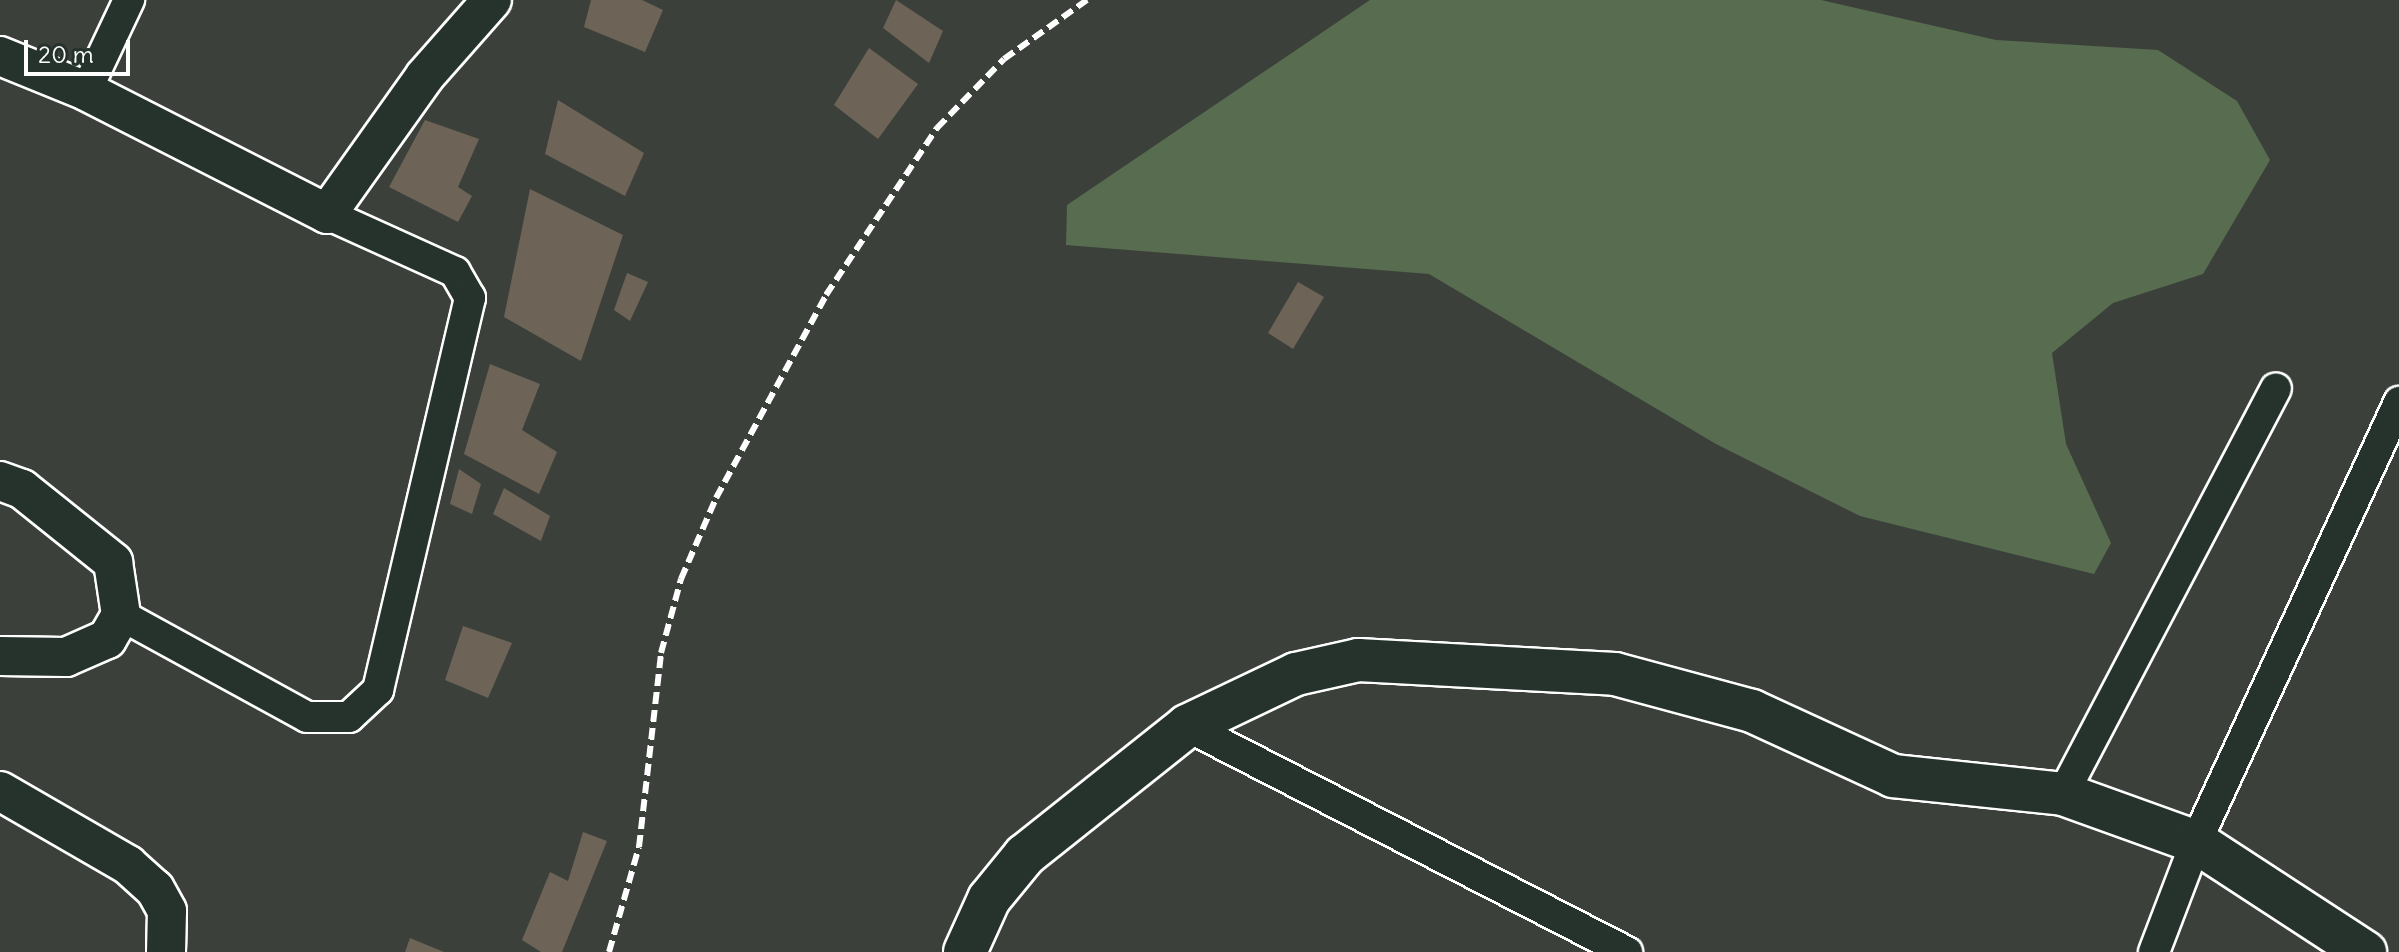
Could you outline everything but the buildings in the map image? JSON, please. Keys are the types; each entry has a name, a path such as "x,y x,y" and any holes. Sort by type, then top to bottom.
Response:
{"main road":[{"path":"965,952 989,899 1025,855 1187,726 1296,674 1358,660 1615,674 1752,711 1893,776 2063,794 2196,842 2365,952"}],"street":[{"path":"86,91 129,0"},
{"path":"327,214 425,76 492,0"},
{"path":"0,56 86,91 327,214 455,272 470,298 378,690 349,717 307,717 121,615"},
{"path":"2063,794 2276,388"},
{"path":"2154,952 2196,842 2399,402"},
{"path":"0,481 22,489 113,562 121,615 107,639 66,657 0,656"},
{"path":"1187,726 1627,952"},
{"path":"0,791 128,865 155,889 167,911 166,952"}],"green space":[{"path":"1370,0 1821,0 1996,40 2158,50 2237,101 2270,160 2203,274 2113,303 2052,353 2066,444 2111,543 2094,574 1860,516 1716,444 1429,274 1066,245 1067,205"}],"railway":[{"path":"609,952 639,847 661,653 681,579 716,498 826,295 937,128 1004,59 1087,0"}]}
